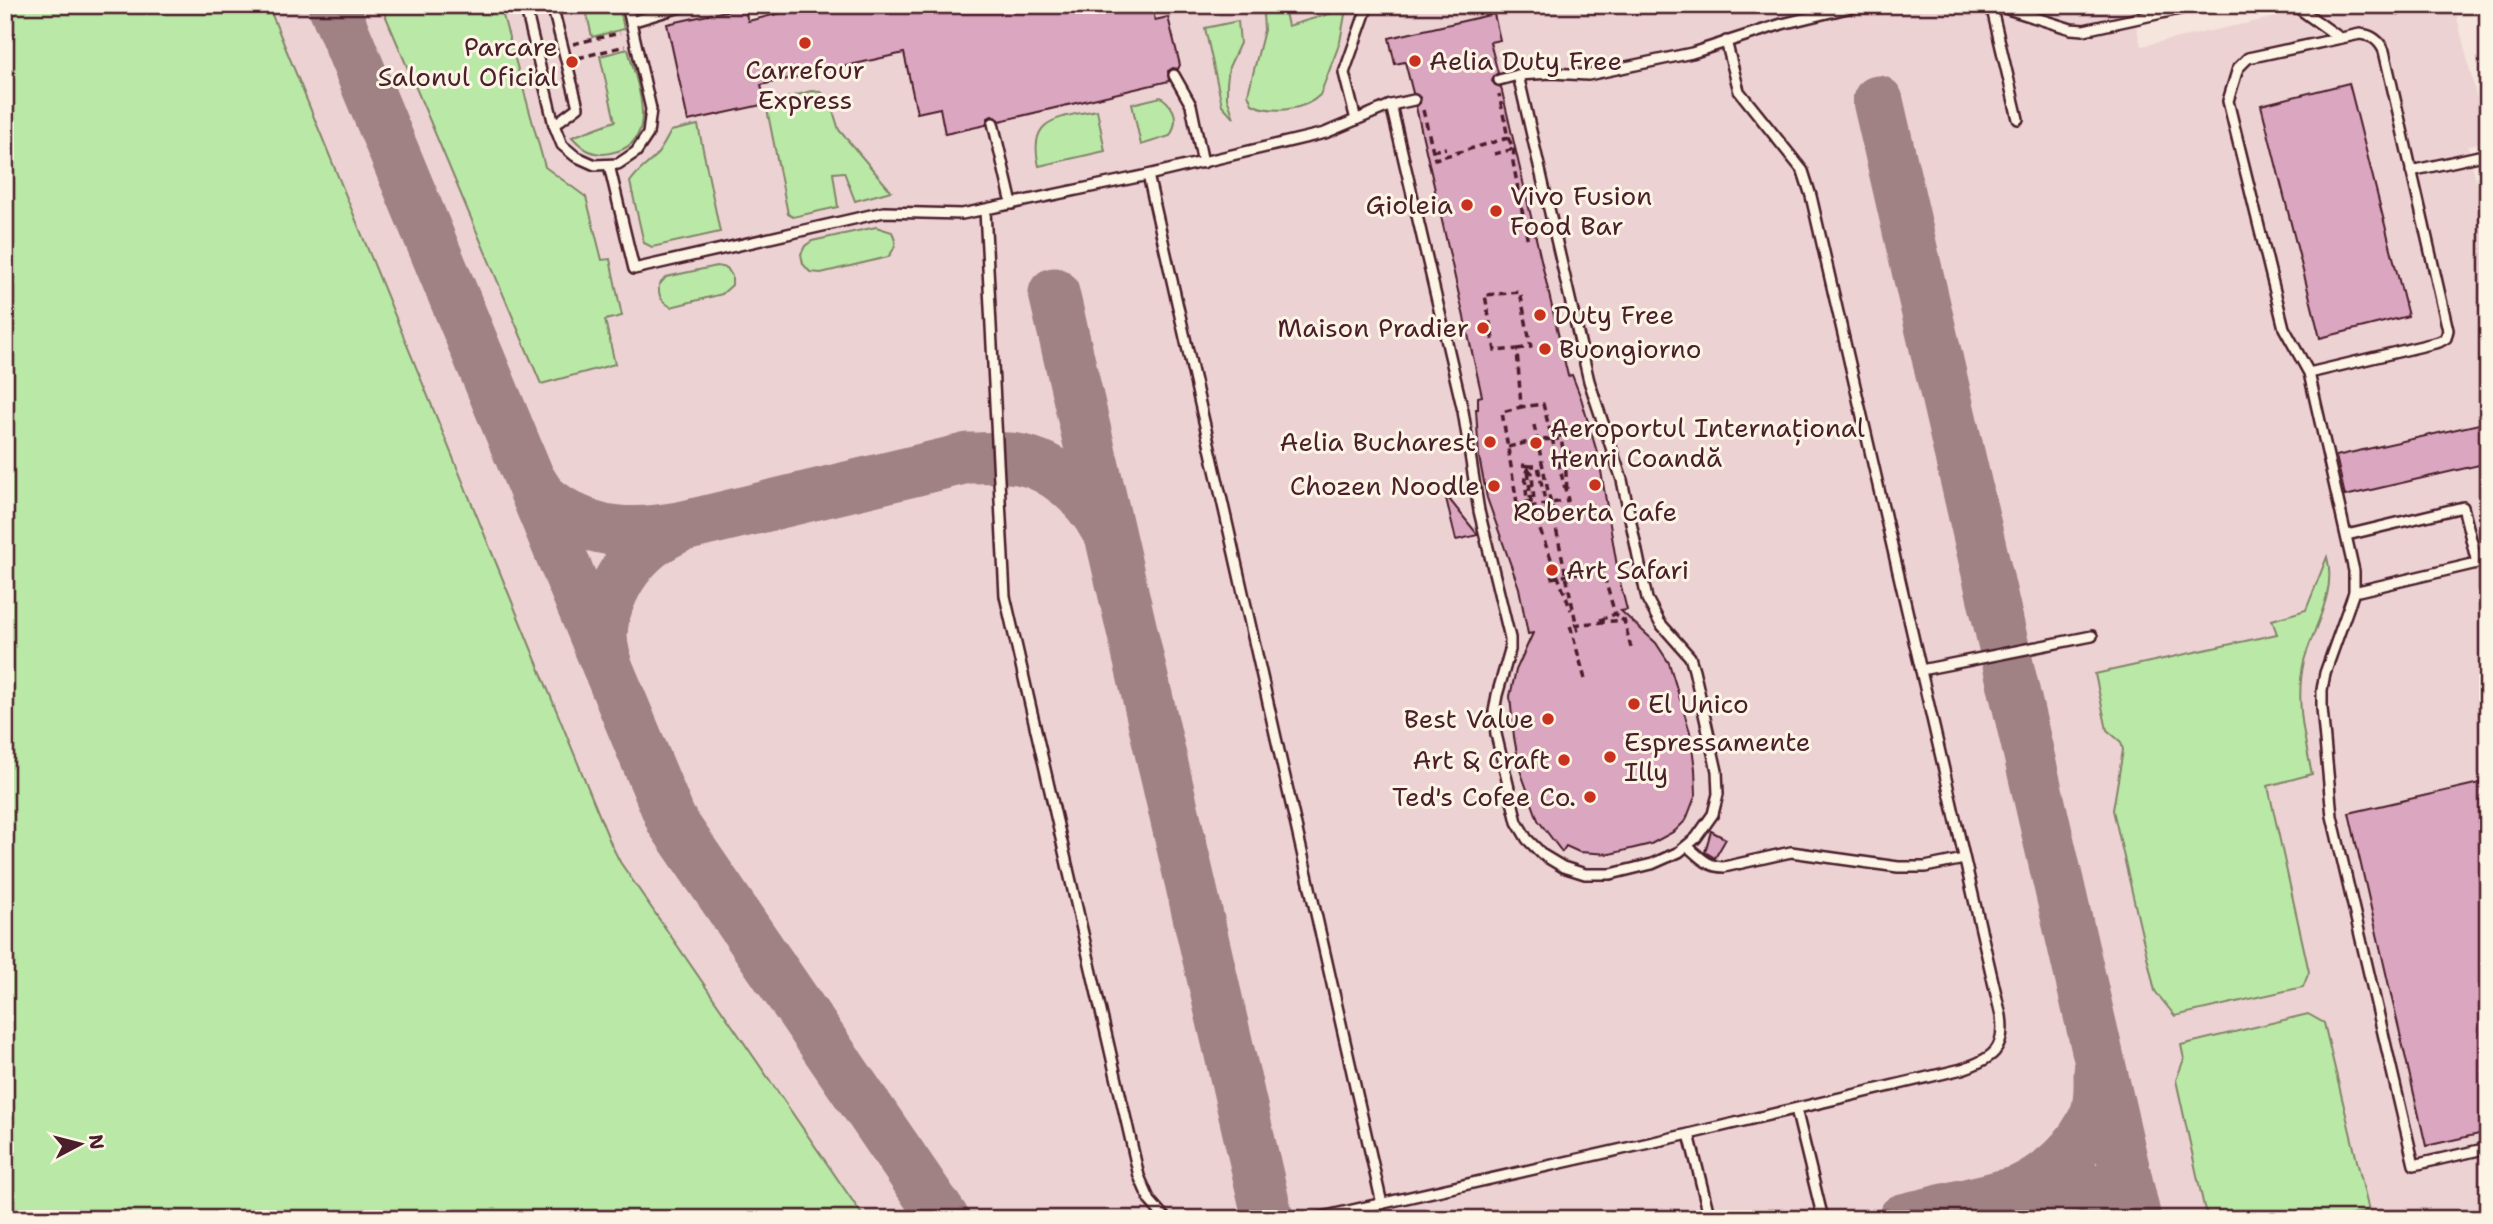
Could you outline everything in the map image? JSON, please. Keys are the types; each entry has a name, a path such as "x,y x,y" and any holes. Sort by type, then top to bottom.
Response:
{"lane":[{"path":"524,5 554,125 562,145 575,156 595,165 618,164 636,152 648,134 651,108 627,5"},
{"path":"552,5 578,107 554,125"},
{"path":"632,26 687,5"},
{"path":"1356,120 1344,73 1368,5"},
{"path":"1499,80 1518,75 1551,73 1588,75 1692,52 1782,23 1860,5"},
{"path":"2018,118 1993,5 2071,29 2084,30 2198,5"},
{"path":"2294,5 2340,38"},
{"path":"2309,373 2446,338 2448,330 2381,44 2368,34 2248,58 2238,68 2228,101 2284,328 2309,373 2354,570 2354,592 2325,673 2322,690 2331,803 2414,1165 2488,1148"},
{"path":"1313,1219 1962,1069 1990,1057 1999,1046 2003,1032 2001,1016 1811,196 1802,171 1739,91 1726,40"},
{"path":"1174,75 1191,105 1203,163"},
{"path":"1391,105 1463,411 1479,511 1510,638 1510,650 1494,712 1496,734 1517,822 1527,839 1543,855 1563,867 1585,874 1611,874 1653,864 1679,852 1696,838 1713,814 1718,794 1717,771 1690,657 1660,623 1647,599 1622,480 1589,380 1518,75"},
{"path":"609,164 634,269 884,212 962,214 985,211 1299,141 1325,134 1391,105 1418,103"},
{"path":"993,123 1012,204"},
{"path":"2411,171 2488,154"},
{"path":"1148,176 1382,1204"},
{"path":"985,211 1005,596 1139,1176 1150,1201 1166,1219"},
{"path":"2347,535 2463,508 2477,563 2354,592"},
{"path":"1921,670 2092,636"},
{"path":"1687,846 1708,865 1716,867 1791,852 1898,867 1925,867 1964,859"},
{"path":"1796,1109 1822,1219"},
{"path":"1689,1134 1710,1219"}],"path":[{"path":"562,46 632,26"},
{"path":"565,61 635,44"},
{"path":"1499,93 1508,138 1514,149 1513,162 1528,243"},
{"path":"1418,103 1436,159 1508,138"},
{"path":"1432,151 1446,148"},
{"path":"1494,154 1514,149"},
{"path":"1520,292 1531,347 1517,349 1495,351 1485,295 1520,292"},
{"path":"1517,349 1521,407"},
{"path":"1543,404 1567,500 1518,509 1502,412 1521,407 1543,404"},
{"path":"1536,526 1548,516 1570,515 1557,419"},
{"path":"1534,425 1577,629 1615,614 1625,622"},
{"path":"1507,427 1508,467 1515,509 1519,508"},
{"path":"1508,447 1537,440 1559,439"},
{"path":"1564,457 1575,452"},
{"path":"1522,464 1528,467 1538,466 1548,516"},
{"path":"1528,467 1525,474 1527,502 1531,505 1571,610"},
{"path":"1551,578 1602,569 1615,614"},
{"path":"1585,679 1570,625 1625,620 1631,648"}],"shaded area":[{"path":"5,5 749,5 744,7 748,21 815,5 2131,5 2141,46 2285,15 2290,5 2454,5 2487,140 2468,146 2488,233 2488,1219 5,1219"}],"green space":[{"path":"5,5 268,5 611,844 620,862 865,1219 5,1219"},
{"path":"381,5 500,5 545,167 586,197 602,260 610,259 622,316 605,320 615,364 541,384"},
{"path":"585,5 619,5 624,29 592,37"},
{"path":"1284,8 1288,26 1346,9 1340,42 1320,95 1296,108 1268,109 1252,104 1248,94 1264,30 1263,14"},
{"path":"1238,21 1240,43 1229,67 1227,83 1227,98 1234,118 1222,105 1205,28"},
{"path":"628,49 640,94 641,125 636,138 626,147 610,153 594,153 572,137 615,121 600,56"},
{"path":"811,91 820,92 829,98 839,130 891,191 855,201 844,172 833,173 838,207 793,217 788,214 766,104"},
{"path":"1161,97 1173,110 1173,130 1170,136 1141,145 1132,104"},
{"path":"1097,110 1105,151 1039,166 1036,150 1042,129 1059,118"},
{"path":"698,125 720,232 652,247 644,243 630,182 657,154 671,131"},
{"path":"876,227 892,232 894,236 895,245 888,257 821,273 810,272 803,264 801,254 805,246 812,241"},
{"path":"717,266 727,268 732,276 732,285 722,294 671,307 661,298 659,285 666,277"},
{"path":"2327,557 2329,584 2301,675 2302,718 2312,774 2268,786 2309,972 2303,987 2175,1016 2155,991 2113,810 2123,750 2121,742 2107,730 2095,674 2277,634 2272,620 2306,610"},
{"path":"2308,1014 2324,1023 2369,1211 2335,1219 2209,1219 2176,1080 2184,1059 2181,1045"}],"building":[{"path":"815,5 1152,5 1155,20 1168,17 1180,65 1178,69 1168,71 1169,81 1000,121 992,116 988,118 986,125 945,134 940,108 917,113 904,53 761,85 766,104 688,121 667,24 744,7 748,21"},
{"name":"Aeroportul Internațional Henri Coandă","path":"1494,14 1500,40 1490,42 1498,73 1492,81 1501,87 1568,376 1572,375 1581,398 1599,459 1627,610 1621,611 1656,643 1669,663 1690,732 1696,794 1686,820 1675,831 1651,844 1610,854 1579,852 1566,846 1562,852 1538,820 1520,770 1510,696 1516,670 1533,633 1528,634 1519,588 1487,498 1479,457 1476,409 1478,397 1482,396 1416,107 1421,98 1413,93 1405,62 1395,64 1389,38"},
{"path":"2349,83 2408,316 2320,338 2261,105"},
{"path":"2488,422 2488,463 2345,496 2336,456"},
{"path":"1445,494 1478,535 1456,540"},
{"path":"2488,781 2488,1132 2426,1146 2349,813"},
{"path":"1711,831 1726,839 1715,858 1705,852"}],"taxiway":[{"path":"333,5 671,820 944,1219"},
{"path":"1878,101 2136,1219"},
{"path":"1054,293 1268,1219"},
{"path":"533,484 551,504 588,525 633,532 680,527 968,458 1005,458 1032,463 1057,475 1080,494 1105,528"},
{"path":"605,656 603,624 613,591 632,562 644,550 680,527"},
{"path":"2019,1191 2054,1169 2082,1139 2097,1110 2099,1072"},
{"path":"1903,1219 2027,1189 2065,1184 2083,1186 2098,1192 2112,1201 2129,1219"}],"place":[{"name":"Carrefour Express","path":"805,43"},
{"name":"Aelia Duty Free","path":"1415,61"},
{"name":"Parcare Salonul Oficial","path":"572,62"},
{"name":"Gioleia","path":"1467,205"},
{"name":"Vivo Fusion Food Bar","path":"1496,211"},
{"name":"Duty Free","path":"1540,315"},
{"name":"Maison Pradier","path":"1483,328"},
{"name":"Buongiorno","path":"1545,349"},
{"name":"Aelia Bucharest","path":"1490,442"},
{"name":"Aeroportul Internațional Henri Coandă","path":"1536,443"},
{"name":"Roberta Cafe","path":"1595,485"},
{"name":"Chozen Noodle","path":"1494,486"},
{"name":"Art Safari","path":"1552,570"},
{"name":"El Unico","path":"1634,704"},
{"name":"Best Value","path":"1548,719"},
{"name":"Espressamente Illy","path":"1610,757"},
{"name":"Art & Craft","path":"1564,760"},
{"name":"Ted's Cofee Co.","path":"1590,797"}]}
